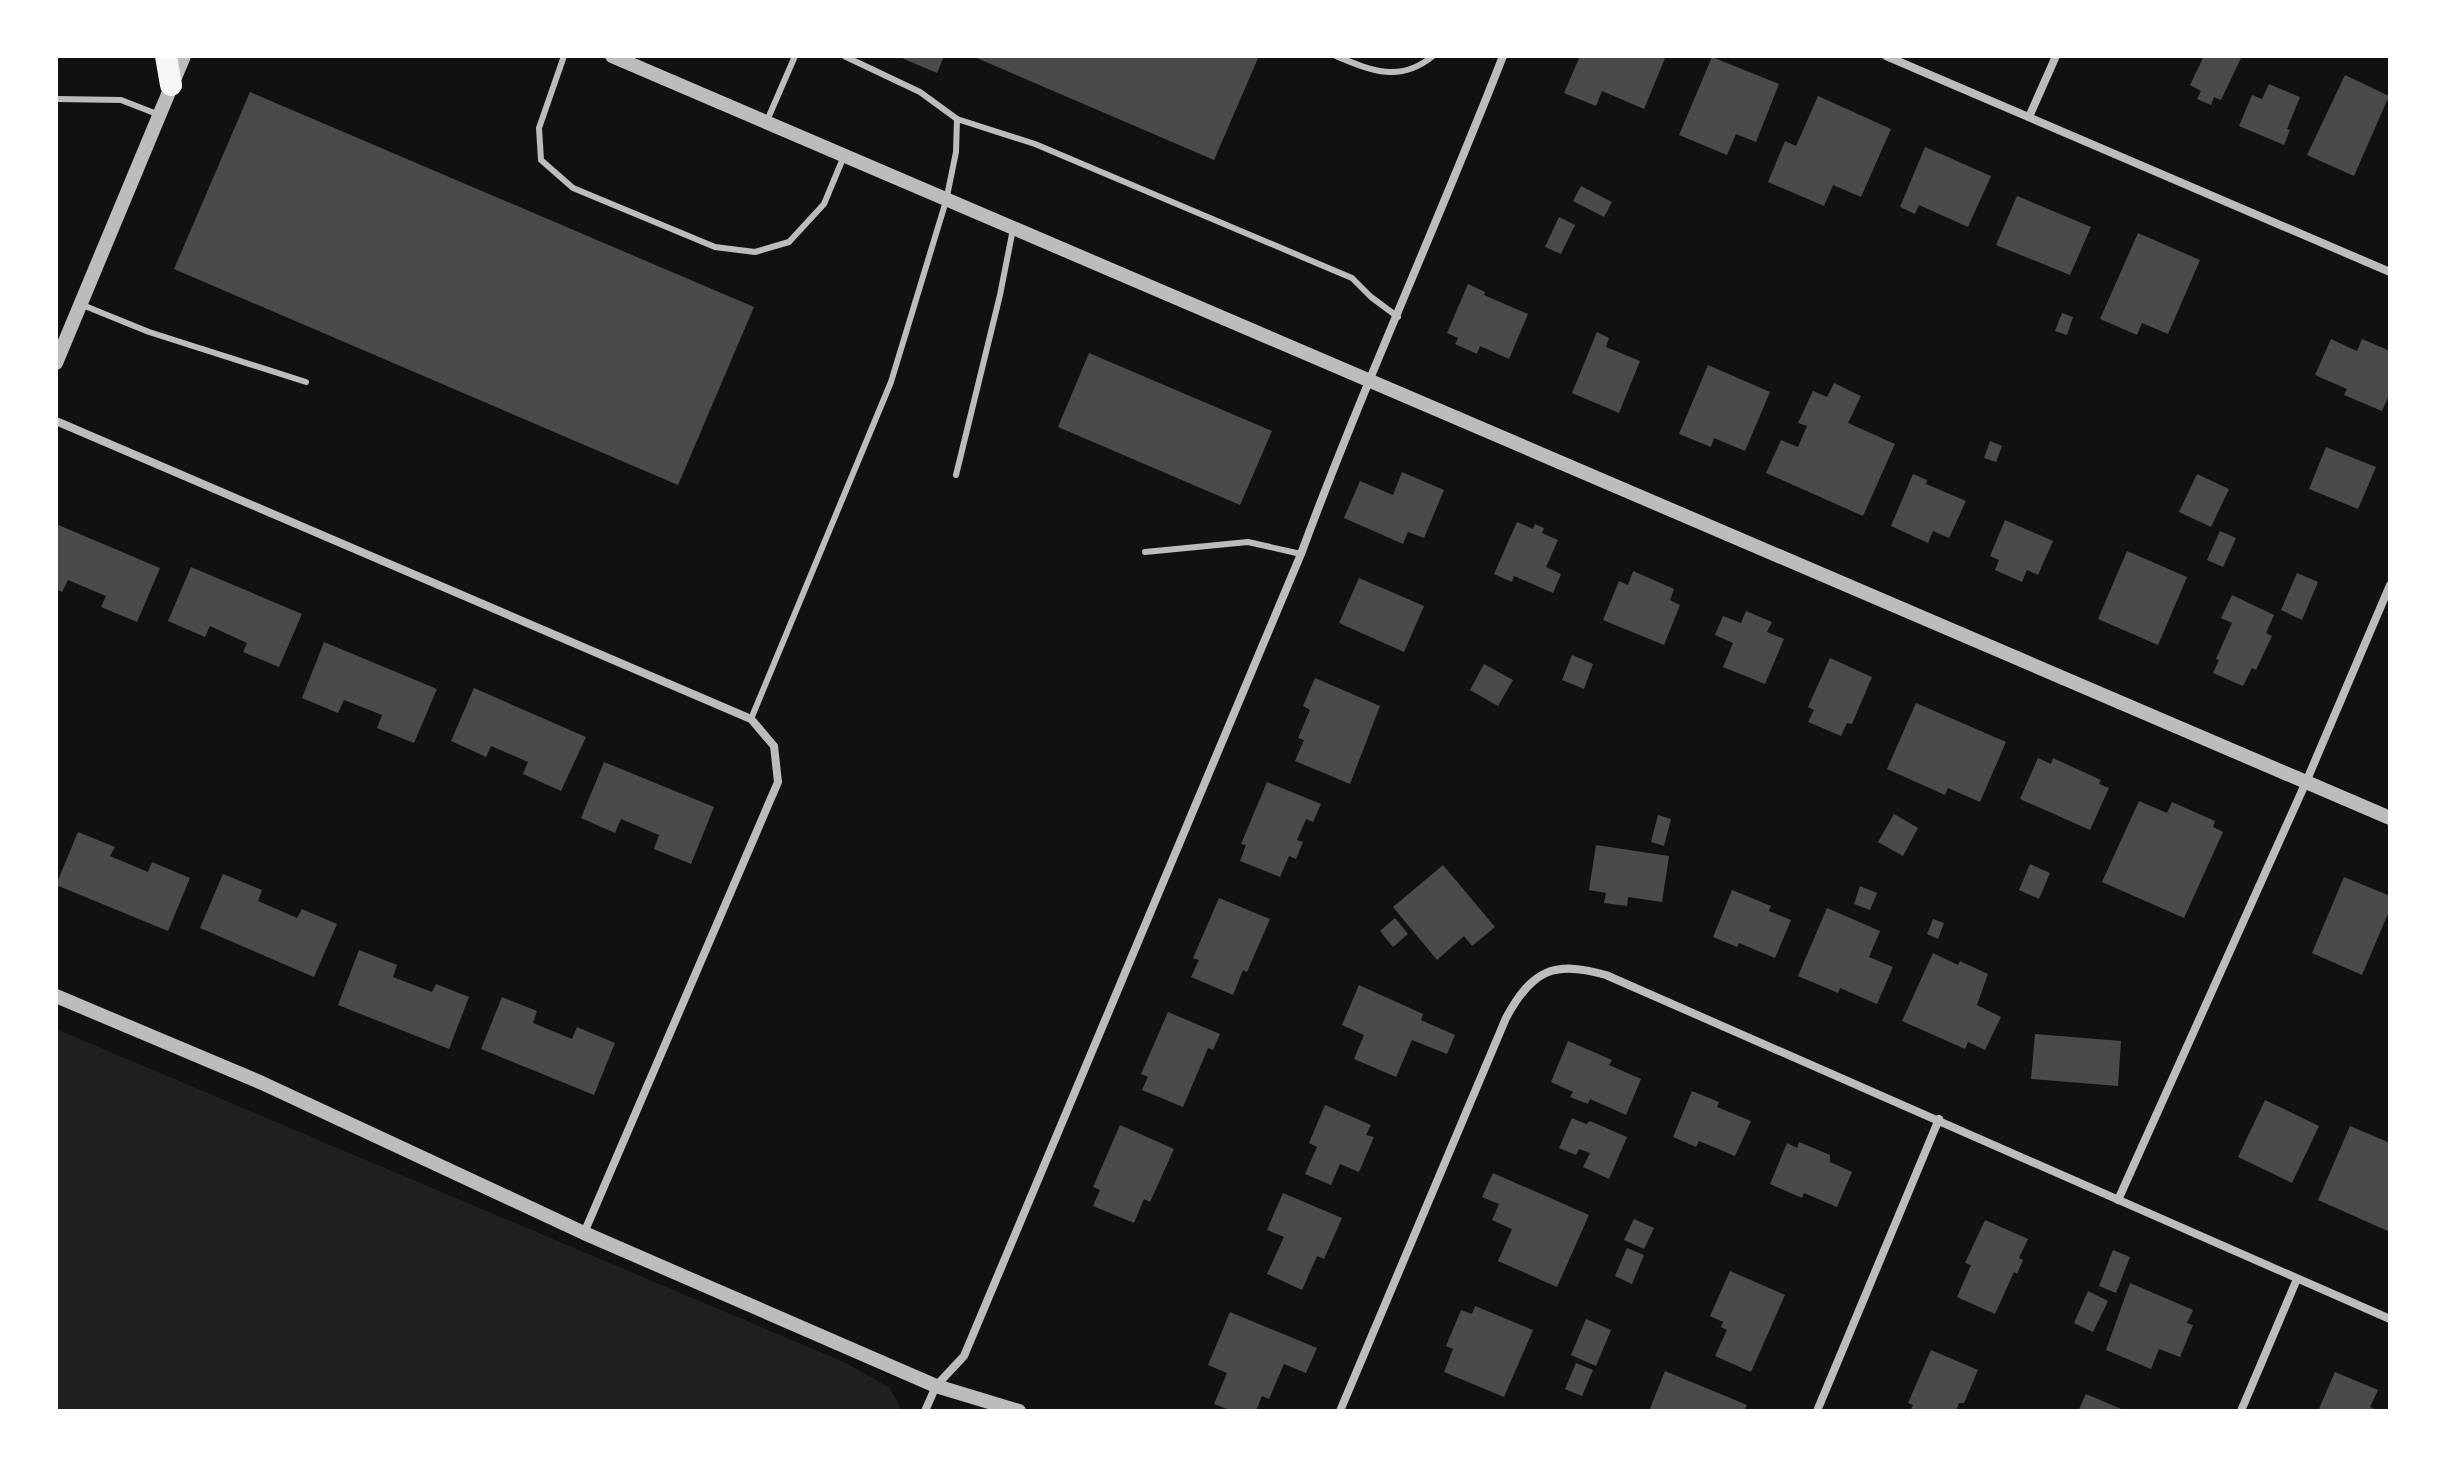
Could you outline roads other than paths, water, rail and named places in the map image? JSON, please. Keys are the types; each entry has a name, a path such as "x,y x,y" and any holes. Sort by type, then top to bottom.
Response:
{"highway":[{"path":"166,56 171,85"}],"street":[{"path":"56,363 184,56"},
{"path":"612,56 2390,818"},
{"path":"925,1411 936,1386 964,1356 1301,554 1345,436 1398,317 1503,56"},
{"path":"1886,56 2390,272"},
{"path":"2029,117 2056,56"},
{"path":"56,421 751,719 774,746 778,782 584,1233"},
{"path":"2118,1200 2306,782 2390,585"},
{"path":"1340,1411 1506,1018 1529,982 1540,974 1557,969 1591,971 1939,1119 2390,1319"},
{"path":"56,996 262,1083 584,1233 936,1386 1019,1411"},
{"path":"1817,1411 1939,1119"},
{"path":"2241,1411 2297,1279"}],"lane":[{"path":"564,56 539,128 541,160 573,188 715,247 755,252 789,242 824,204 844,156"},
{"path":"766,123 795,56"},
{"path":"844,56 920,92 957,119 1035,144 1352,278 1398,317"},
{"path":"1336,56 1371,71 1396,73 1417,67 1433,56"},
{"path":"56,99 121,100 159,115"},
{"path":"751,719 891,382 946,201 956,152 957,119"},
{"path":"956,475 1013,229"},
{"path":"80,304 149,332 306,382"},
{"path":"1145,552 1248,542 1301,554"}]}
